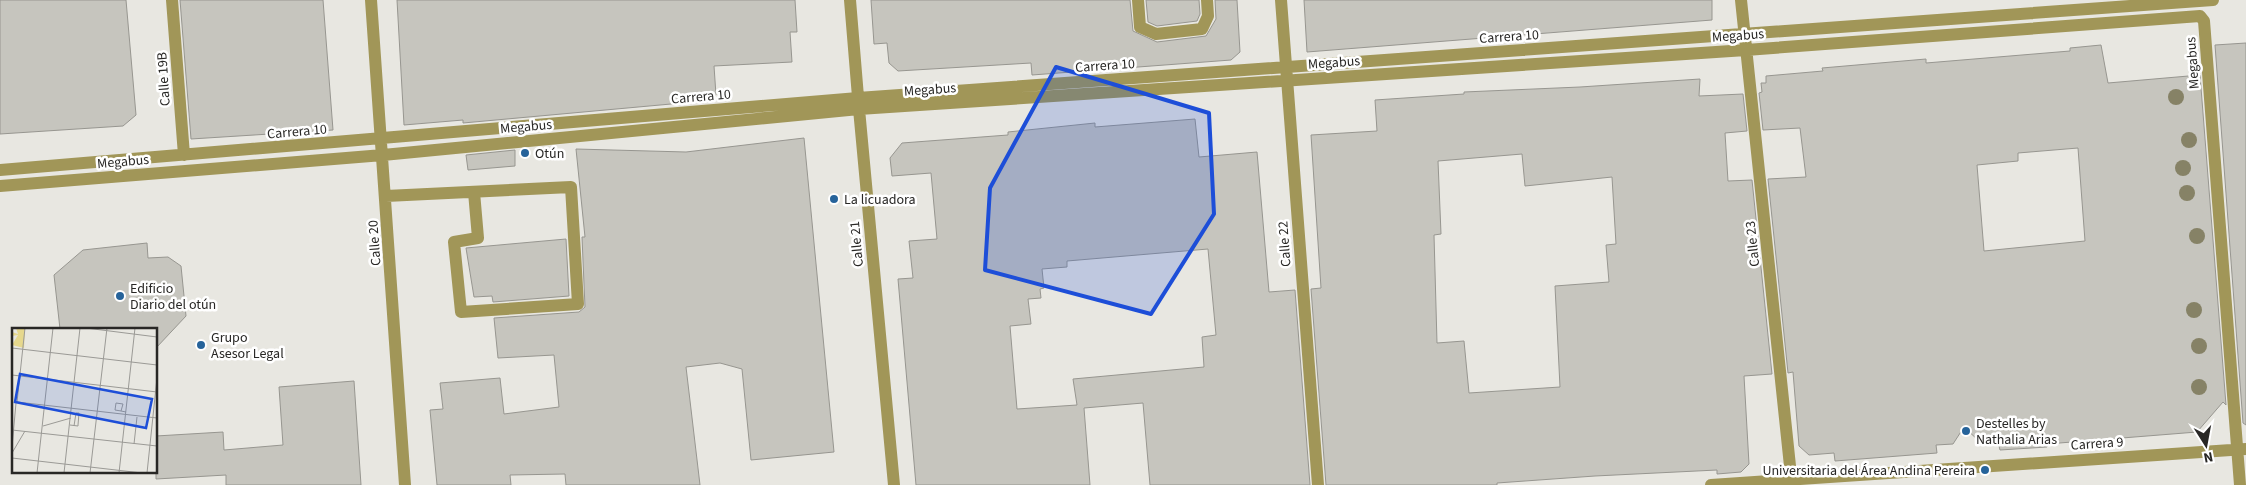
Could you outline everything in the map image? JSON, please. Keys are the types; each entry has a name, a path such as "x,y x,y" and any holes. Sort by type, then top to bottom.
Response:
{"street":[{"name":"Calle 19B","path":"172,0 184,156"},
{"name":"Calle 20","path":"371,0 405,485"},
{"name":"Calle 21","path":"850,0 894,485"},
{"path":"1138,0 1140,26 1156,34 1202,29 1208,16 1207,0"},
{"name":"Calle 22","path":"1281,0 1318,485"},
{"name":"Calle 23","path":"1741,0 1792,482"},
{"name":"Carrera 10","path":"1286,73 1745,34 2213,0"},
{"name":"Megabus","path":"0,186 383,154 858,103 1286,73 1746,50 2200,16 2204,21 2241,449 2240,485"},
{"name":"Carrera 10","path":"0,170 382,138 858,103"},
{"path":"386,196 474,192 571,188 578,304 461,312 454,242 478,238 474,192"},
{"name":"Carrera 9","path":"1711,485 1792,482 2241,449"}],"highlighted area":[{"path":"1056,67 1209,113 1214,214 1151,314 985,270 990,188"}],"building":[{"path":"0,0 126,0 136,115 123,126 0,134"},
{"path":"180,0 323,0 333,130 191,139"},
{"path":"397,0 795,0 797,32 790,32 792,62 714,66 716,95 681,98 682,103 463,123 463,120 404,125"},
{"path":"871,0 1130,0 1133,31 1157,42 1206,36 1216,19 1215,0 1237,0 1240,52 1231,60 1032,75 1031,63 898,71 889,63 887,43 874,44"},
{"path":"1146,0 1199,0 1200,14 1197,21 1157,26 1148,22"},
{"path":"1304,0 1712,0 1712,20 1307,52"},
{"path":"2246,43 2246,425 2243,423 2215,45"},
{"path":"2101,45 2108,83 2200,75 2226,405 2223,402 2197,432 2047,444 2047,447 2000,450 1998,442 1980,442 1964,427 1953,444 1936,445 1937,453 1835,461 1834,453 1809,455 1799,446 1793,372 1788,373 1768,179 1806,177 1800,128 1763,130 1759,93 1762,92 1761,83 1766,83 1766,76 1823,71 1822,68 1926,59 1926,63 2070,51 2070,48","holes":["2078,148 2085,241 1984,251 1977,165 2018,161 2018,153"]},
{"path":"1700,79 1699,96 1743,94 1747,131 1725,133 1728,181 1752,180 1772,374 1744,376 1749,464 1741,472 1717,474 1717,470 1595,476 1497,483 1497,485 1326,485 1311,289 1321,288 1311,135 1377,131 1375,100 1464,94 1464,92","holes":["1522,154 1525,186 1612,177 1616,244 1606,245 1609,282 1555,286 1560,387 1469,393 1464,341 1437,343 1434,235 1441,234 1438,161"]},
{"path":"1195,119 1199,157 1257,152 1269,292 1295,290 1310,485 1150,485 1143,403 1084,408 1090,485 916,485 898,279 913,278 909,241 937,239 931,173 892,176 890,158 902,143 1008,135 1008,132 1095,123 1095,127","holes":["1208,249 1216,335 1202,337 1204,367 1073,379 1077,405 1017,409 1010,326 1031,324 1028,299 1041,298 1040,289 1044,288 1042,269 1067,267 1067,261"]},
{"path":"804,138 834,452 751,460 742,369 720,363 686,367 700,485 566,485 565,474 510,475 511,485 437,485 430,410 443,409 440,383 500,378 504,414 559,407 554,355 498,358 494,318 579,312 585,307 582,237 585,237 576,149 686,152"},
{"path":"515,150 515,166 468,170 466,155"},
{"path":"566,239 569,296 493,302 492,296 474,297 466,248"},
{"name":"Edificio Diario del otún","path":"147,243 148,258 168,257 181,266 186,316 158,346 158,328 60,328 54,275 83,250"},
{"path":"354,381 361,485 226,485 226,475 156,479 156,472 158,472 158,436 223,432 224,450 283,445 279,387"}],"place":[{"name":"Otún","path":"525,153"},
{"name":"La licuadora","path":"834,199"},
{"name":"Edificio Diario del otún","path":"120,296"},
{"name":"Grupo Asesor Legal","path":"201,345"},
{"name":"Destelles by Nathalia Arias","path":"1966,431"},
{"name":"Universitaria del Área Andina Pereira","path":"1985,470"}]}
